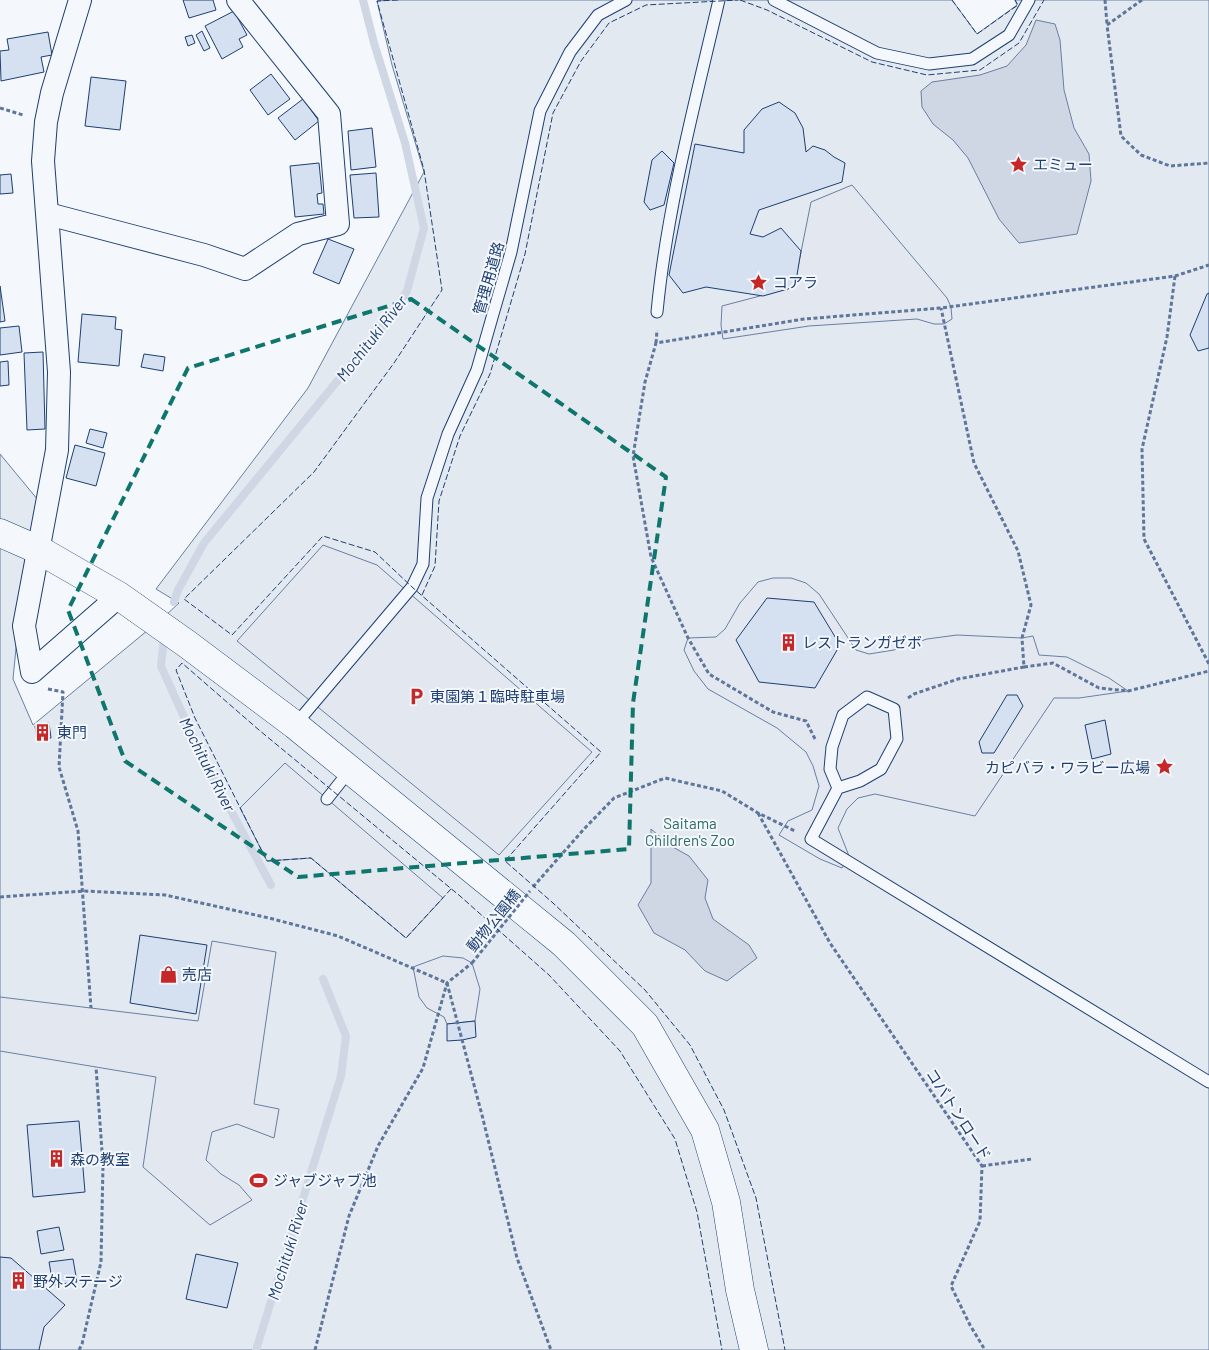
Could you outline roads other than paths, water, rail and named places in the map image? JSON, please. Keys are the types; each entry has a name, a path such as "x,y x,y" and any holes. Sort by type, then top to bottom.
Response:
{"street":[{"path":"80,0 52,93 46,122 43,160 59,372 58,440 40,550 24,626 32,672 118,596"},
{"path":"48,214 204,255 245,269 298,234 338,224 329,114 238,0"},
{"path":"0,533 40,550 118,596 187,644 295,725 564,944 645,1025 705,1130 726,1202 740,1290 754,1350"}],"lane":[{"name":"管理用道路","path":"295,725 412,587 423,564 427,498 448,434 477,370 491,324 511,252 540,111 570,52 598,15 626,0"},
{"path":"657,312 661,271 679,172 719,0"},
{"path":"774,0 877,53 929,64 972,60 1009,35 1029,0"},
{"path":"838,788 830,769 832,747 843,715 867,697 894,709 897,739 881,769 860,781 838,788 811,839 1209,1082"},
{"path":"327,799 350,770"}],"waterway":[{"name":"Mochituki River","path":"174,602 178,590 204,543 385,323 407,291 424,228 405,143 374,43 363,0"},
{"name":"Mochituki River","path":"164,639 161,666 202,757 271,885"},
{"name":"Mochituki River","path":"256,1350 341,1076 346,1036 323,979"}],"place":[{"name":"エミュー","path":"1019,164"},
{"name":"コアラ","path":"759,282"},
{"name":"レストランガゼボ","path":"788,642"},
{"name":"東園第１臨時駐車場","path":"416,696"},
{"name":"東門","path":"43,732"},
{"name":"カピバラ・ワラビー広場","path":"1164,767"},
{"name":"売店","path":"168,974"},
{"name":"森の教室","path":"56,1159"},
{"name":"ジャブジャブ池","path":"259,1180"},
{"name":"野外ステージ","path":"19,1281"}],"park label":[{"name":"Saitama Children's Zoo","path":"690,832"}]}
